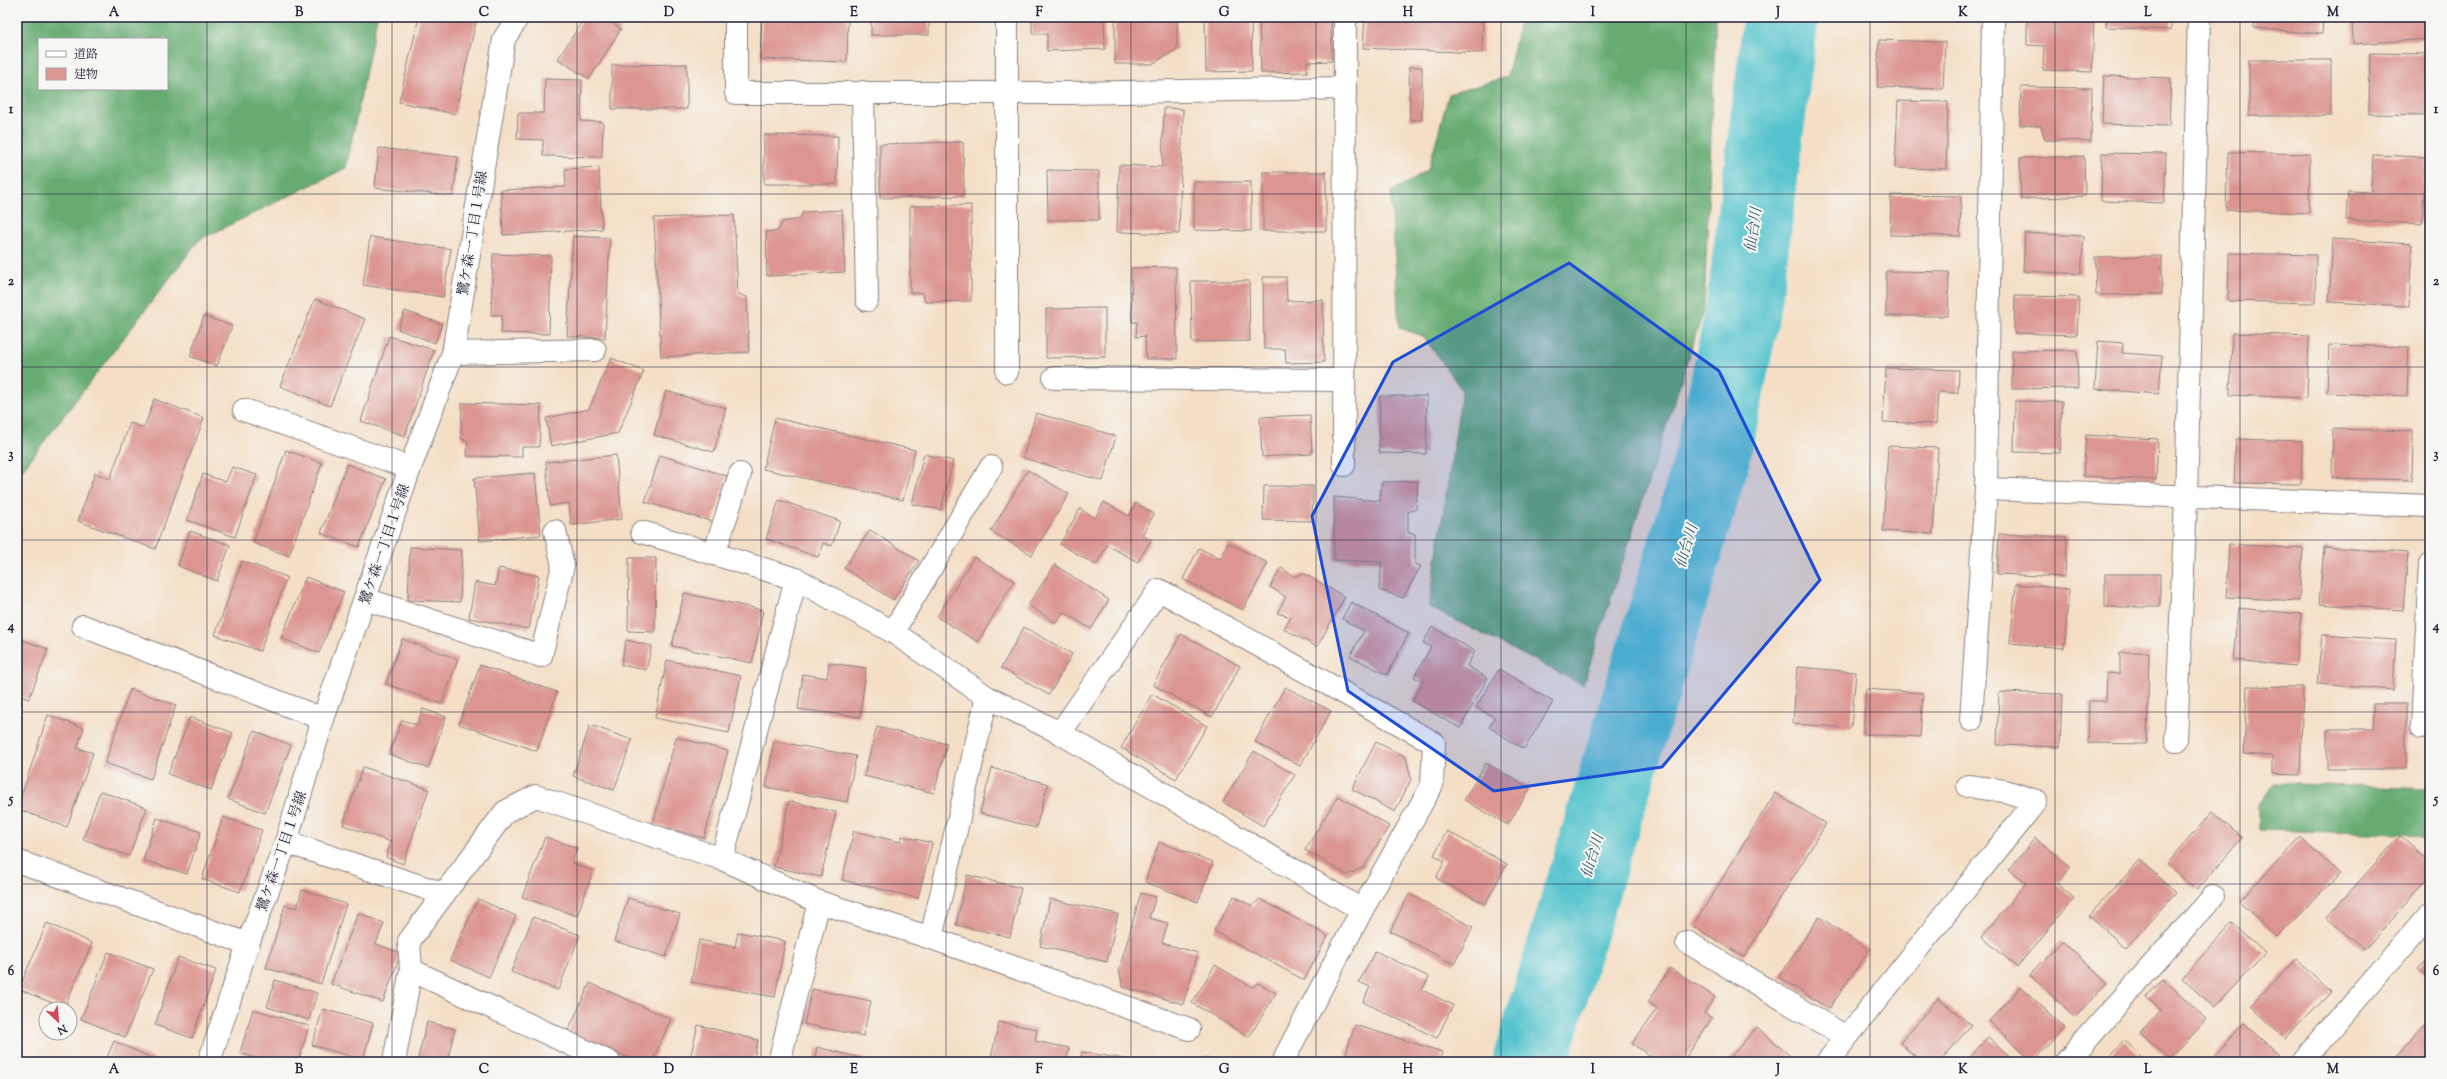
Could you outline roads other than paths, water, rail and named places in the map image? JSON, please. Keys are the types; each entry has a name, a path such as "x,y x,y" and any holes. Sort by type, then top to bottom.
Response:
{"street":[{"path":"736,17 736,93 1006,93 1345,88"},
{"path":"1007,17 1007,372"},
{"path":"1344,465 1345,17"},
{"path":"1971,720 1986,489 1993,17"},
{"path":"2176,741 2186,498 2199,17"},
{"name":"鷺ケ森一丁目１号線","path":"209,1062 248,944 286,842 323,719 410,468 453,352 504,39 512,21"},
{"path":"863,92 867,300"},
{"path":"453,352 594,350"},
{"path":"1054,378 1344,380"},
{"path":"244,410 410,468"},
{"path":"893,632 992,466"},
{"path":"714,554 740,474"},
{"path":"1986,489 2186,498 2430,506"},
{"path":"365,599 541,656 563,566 555,531"},
{"path":"642,532 796,579 893,632 988,697 1060,733 1362,910"},
{"path":"2422,727 2430,564"},
{"path":"722,859 796,579"},
{"path":"1060,733 1159,590 1434,743 1432,785 1362,910 1286,1055 1284,1062"},
{"path":"82,626 323,719"},
{"path":"931,938 988,697"},
{"path":"1827,1062 2036,801 2005,791 1968,786"},
{"path":"394,1062 411,970 409,940 505,812 536,796 722,859 819,902 931,938 1189,1029"},
{"path":"286,842 444,894"},
{"path":"17,860 248,944"},
{"path":"2066,1062 2213,897"},
{"path":"778,1062 819,902"},
{"path":"2302,1062 2430,914"},
{"path":"1687,942 1846,1037"},
{"path":"411,970 610,1062"}],"waterway":[{"name":"仙台川","path":"1530,1062 1711,463 1743,311 1781,17"}]}
